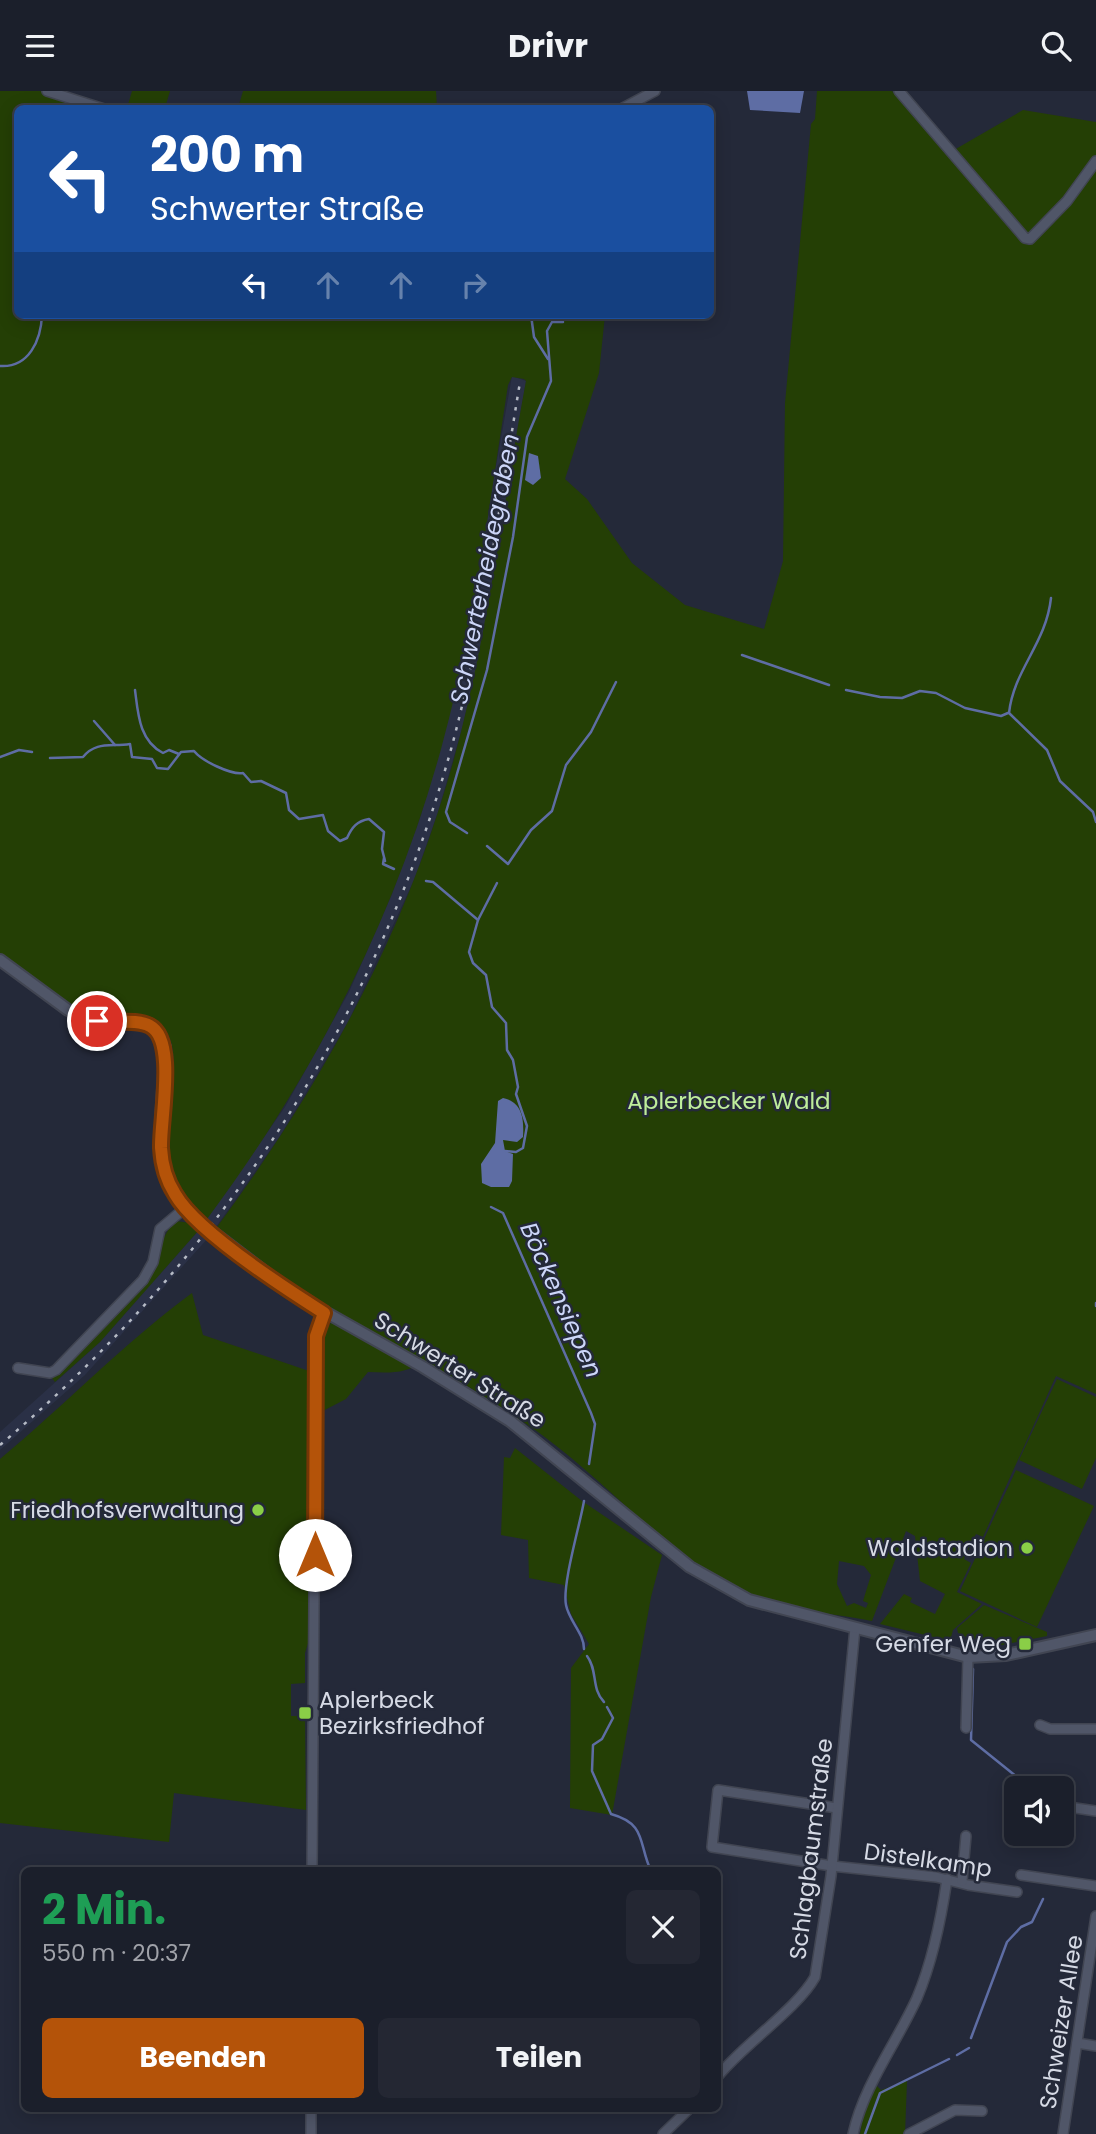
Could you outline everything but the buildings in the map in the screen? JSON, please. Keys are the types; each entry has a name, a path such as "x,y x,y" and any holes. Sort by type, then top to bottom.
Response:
{"street":[{"path":"47,91 91,105"},
{"path":"629,105 655,91"},
{"path":"899,91 1025,238 1030,239 1067,201 1096,161"},
{"name":"Schwerter Straße","path":"0,960 68,1010 105,1023 144,1024 158,1032 164,1047 162,1160 170,1186 185,1208 202,1224 275,1282 324,1313 423,1367 510,1421 708,1579 749,1600 968,1657 1006,1655 1096,1635"},
{"path":"18,1369 50,1373 56,1370 143,1280 153,1262 160,1229 185,1208"},
{"path":"312,1867 316,1336 324,1313"},
{"name":"Schlagbaumstraße","path":"721,2073 754,2037 808,1989 815,1977 832,1866 856,1628"},
{"path":"966,1728 968,1657"},
{"path":"1040,1725 1050,1729 1096,1729"},
{"name":"Distelkamp","path":"837,1808 718,1790 712,1847 832,1866 962,1881 968,1885 1017,1892"},
{"path":"1074,1808 1096,1811"},
{"path":"962,1881 965,1836"},
{"path":"1021,1875 1096,1886"},
{"path":"853,2134 872,2084 917,1997 927,1971 941,1917 947,1879"},
{"name":"Schweizer Allee","path":"1063,2134 1096,1916"},
{"path":"1077,2043 1096,2046"},
{"path":"909,2134 955,2110 982,2111"},
{"path":"311,2112 311,2134"},
{"path":"663,2134 686,2112"}],"shaded area":[{"path":"512,376 526,381 481,646 463,725 438,812 414,880 348,1022 280,1136 209,1237 85,1375 0,1450 0,1432 100,1342 199,1230 285,1107 349,992 392,894 421,815 461,664"}],"green space":[{"name":"Aplerbecker Wald","path":"0,91 40,91 89,105 14,105 14,319 605,319 599,373 565,479 587,499 632,563 685,605 764,629 783,561 785,403 811,124 815,119 817,91 892,91 944,151 954,150 1023,110 1096,122 1096,1394 1056,1376 983,1537 976,1534 964,1559 971,1563 957,1592 982,1604 953,1630 950,1641 880,1624 904,1594 912,1598 910,1602 935,1614 945,1594 920,1581 915,1536 906,1531 872,1621 796,1608 752,1596 696,1564 546,1438 471,1388 424,1361 404,1370 368,1372 346,1399 317,1414 319,1340 337,1314 278,1277 217,1227 315,1080 372,976 419,868 454,759 479,652 526,381 524,379 512,377 508,385 463,659 441,749 400,875 346,995 315,1053 282,1110 207,1219 183,1194 171,1167 167,1140 174,1064 171,1043 162,1026 146,1017 84,1014 54,997 0,957","holes":["839,1561 864,1566 871,1575 863,1601 868,1603 866,1608 854,1603 847,1606 837,1584"]},
{"path":"132,91 170,91 166,105 128,105"},
{"path":"243,91 436,91 437,105 239,105"},
{"path":"176,1221 190,1223 199,1230 100,1342 55,1382 52,1378 152,1274 163,1240"},
{"path":"192,1293 203,1335 309,1371 309,1640 305,1653 305,1683 291,1684 291,1716 305,1716 306,1810 174,1793 169,1842 0,1823 0,1459 142,1332"},
{"path":"1057,1379 1096,1397 1096,1458 1082,1489 1019,1460"},
{"path":"515,1448 582,1501 662,1555 651,1597 612,1815 570,1808 571,1668 589,1644 571,1614 564,1585 529,1578 528,1540 501,1535 504,1457 510,1458"},
{"name":"Waldstadion","path":"1016,1470 1094,1506 1037,1627 960,1591"},
{"path":"984,1605 1047,1632 1047,1636 997,1646 964,1645 966,1637 958,1633 957,1628"},
{"path":"907,2081 905,2134 860,2134 866,2099 874,2083 881,2090"}],"water":[{"path":"747,91 804,91 800,113 750,110"},
{"path":"529,453 538,456 541,478 533,485 525,480"},
{"name":"Böckensiepen","path":"503,1098 515,1103 521,1113 523,1137 517,1142 503,1140 505,1151 513,1154 512,1181 509,1187 491,1187 482,1183 481,1164 495,1143 498,1101"}],"waterway":[{"name":"Böckensiepen","path":"0,366 19,362 32,351 42,319"},
{"path":"532,319 534,337 548,359"},
{"name":"Schwerterheidegraben","path":"467,833 450,822 446,812 487,670 513,537 527,437 551,381 547,331 552,322 563,322 562,319"},
{"path":"1051,598 1043,629 1017,683 1009,713 1047,750 1060,781 1093,812 1096,822"},
{"path":"742,655 829,685"},
{"path":"487,846 508,864 531,830 552,811 566,765 591,732 616,682"},
{"path":"135,690 144,734 155,748 163,753 169,750 179,754"},
{"path":"846,690 880,697 902,698 920,691 936,693 965,708 1001,716 1008,713"},
{"path":"94,721 115,745"},
{"name":"Böckensiepen","path":"50,758 83,757 99,747 130,744 132,757 152,759 157,768 168,769 181,752 194,751 217,766 231,772 243,773 251,782 261,781 286,793 289,810 299,819 323,815 328,831 340,841 347,838 358,823 369,819 384,832 382,849 385,861"},
{"name":"Böckensiepen","path":"0,757 19,750 32,752"},
{"name":"Böckensiepen","path":"384,858 383,864 394,869"},
{"name":"Böckensiepen","path":"426,881 433,882 478,920 469,952 473,963 486,975 492,1007 506,1023 507,1050 513,1060 518,1087 516,1094 527,1126 523,1148 516,1152 505,1151"},
{"name":"Schwerterheidegraben","path":"478,920 497,883"},
{"name":"Böckensiepen","path":"491,1207 503,1213 591,1413 595,1424 589,1464"},
{"name":"Böckensiepen","path":"584,1501 565,1595 568,1611 582,1638 584,1649"},
{"name":"Böckensiepen","path":"587,1656 597,1691 604,1702"},
{"path":"973,1669 971,1740 1016,1776"},
{"name":"Böckensiepen","path":"607,1707 613,1718 602,1739 593,1745 592,1771 611,1814 623,1818 636,1829 649,1867"},
{"path":"971,2038 1007,1942 1021,1927 1032,1922 1043,1899"},
{"path":"957,2055 969,2048"},
{"path":"865,2134 880,2093 949,2059"}],"railway":[{"path":"0,1445 79,1373 152,1296 219,1214 280,1128 334,1037 381,942 421,844 464,698 483,608 520,382"}],"place":[{"name":"Friedhofsverwaltung","path":"258,1510"},
{"name":"Waldstadion","path":"1027,1548"},
{"name":"Genfer Weg","path":"1025,1644"},
{"name":"Aplerbeck Bezirksfriedhof","path":"305,1713"}],"route":[{"path":"97,1021 148,1025 162,1038 165,1059 162,1160 170,1186 185,1208 275,1282 324,1313 316,1336 315,1555"}]}
